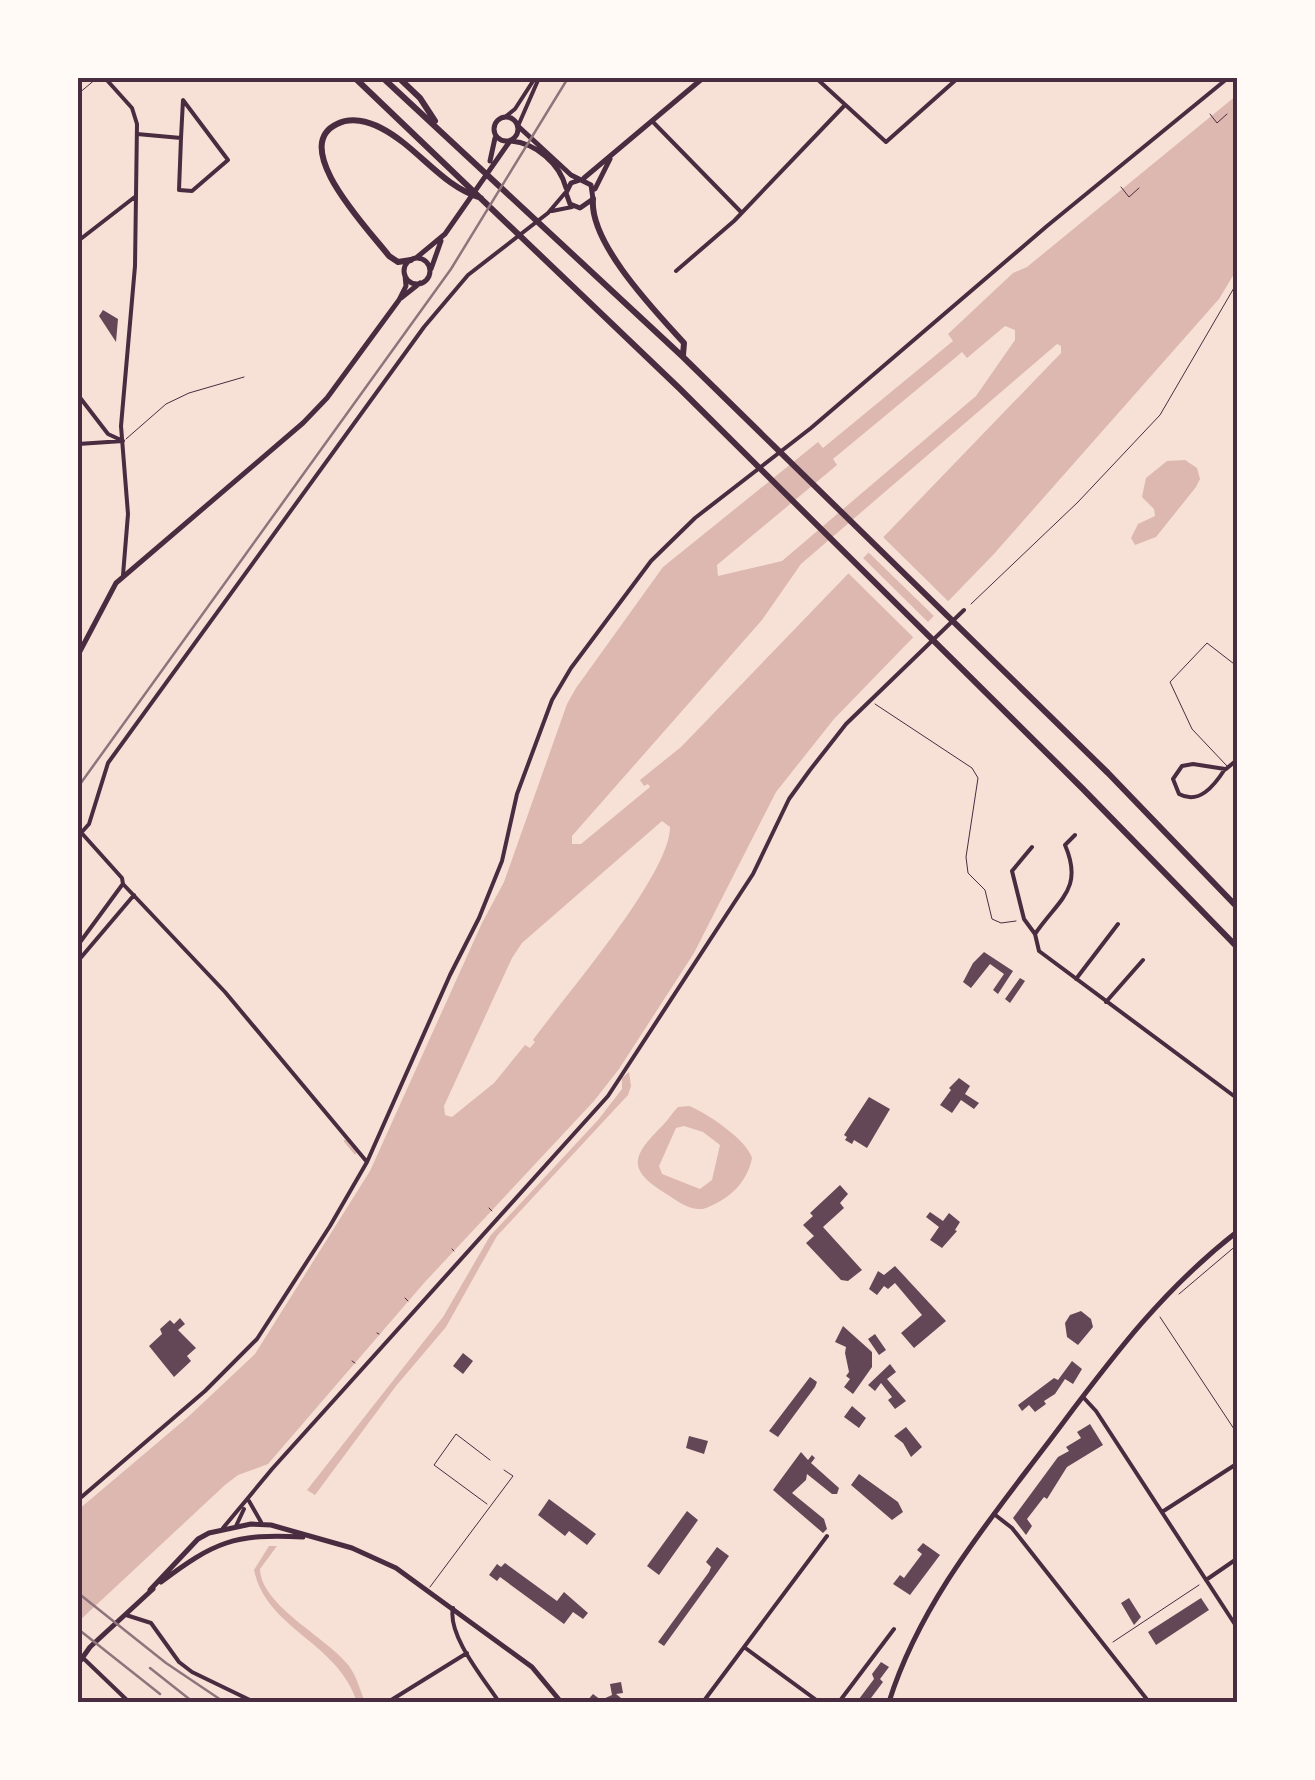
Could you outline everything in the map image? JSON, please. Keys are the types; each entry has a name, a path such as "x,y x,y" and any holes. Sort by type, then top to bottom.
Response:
{"highway":[{"path":"354,78 733,442 1238,948"},
{"path":"383,78 683,357 1108,773 1238,908"},
{"path":"399,78 420,98 442,130"},
{"path":"413,259 396,262 388,256 330,178 320,153 324,135 334,125 360,121 379,127 462,192 482,198"},
{"path":"593,198 592,216 611,252 644,298 684,342 683,357"}],"main road":[{"path":"566,191 703,78"},
{"path":"488,169 496,123 505,117 513,118 518,127 590,184 593,198"},
{"path":"399,300 430,272 445,234 488,169 518,134 518,127"},
{"path":"495,133 501,140 527,144 543,154 560,173 568,202 578,208 593,198 600,175 615,152"},
{"path":"78,655 114,585 327,398 399,300 406,285 406,265 445,234"},
{"path":"413,259 425,260 430,272"},
{"path":"406,275 412,282 422,282"},
{"path":"888,1701 937,1597 994,1514 1153,1308 1192,1266 1238,1231"},
{"path":"78,1664 198,1540 223,1528 262,1523 375,1557 468,1618 532,1667 561,1702"},
{"path":"236,1526 237,1539"},
{"path":"150,1590 198,1553 217,1544 266,1536 313,1538"}],"street":[{"path":"105,78 132,108 137,134 135,266 121,410 128,533 123,575"},
{"path":"505,117 537,78"},
{"path":"518,127 537,78"},
{"path":"816,78 886,142 958,78"},
{"path":"78,1500 205,1391 257,1339 330,1226 367,1162 479,918 502,860 521,784 559,686 651,561 694,518 762,469 1228,78"},
{"path":"183,100 228,160 192,191 179,190 181,138 183,100"},
{"path":"676,271 741,212 844,106"},
{"path":"652,121 741,212"},
{"path":"137,134 181,138"},
{"path":"367,1162 226,992 123,884 122,878 80,831 89,824 105,769 435,313 468,275 548,213 566,191"},
{"path":"78,241 136,196"},
{"path":"548,213 578,208"},
{"path":"78,395 108,434 123,441"},
{"path":"78,463 78,444 123,441"},
{"path":"223,1528 608,1096 753,874 790,799 837,735 964,610"},
{"path":"1227,768 1186,764 1174,776 1174,787 1182,796 1197,798 1238,759"},
{"path":"1035,934 1074,880 1064,845 1075,835"},
{"path":"1032,846 1012,871 1024,919 1035,934 1039,951 1238,1099"},
{"path":"78,946 123,884"},
{"path":"78,960 134,895"},
{"path":"108,924 114,900"},
{"path":"1076,978 1118,924"},
{"path":"1106,1002 1143,960"},
{"path":"1083,1397 1096,1411 1238,1629"},
{"path":"1162,1512 1238,1463"},
{"path":"248,1501 262,1523"},
{"path":"236,1526 248,1501"},
{"path":"994,1514 1012,1528 1149,1702"},
{"path":"703,1702 826,1536"},
{"path":"1206,1580 1238,1558"},
{"path":"453,1608 450,1619 456,1633 499,1702"},
{"path":"124,1614 151,1623 179,1662 207,1681 254,1702"},
{"path":"456,1633 468,1618"},
{"path":"840,1702 894,1629"},
{"path":"744,1647 820,1702"},
{"path":"388,1702 467,1653"},
{"path":"82,1657 128,1702"}],"lane":[{"path":"123,441 166,404 244,377"},
{"path":"1227,768 1192,729 1170,682 1207,643 1238,667"},
{"path":"490,1460 456,1434 434,1464 490,1506"},
{"path":"428,1590 513,1476 504,1470"}],"path":[{"path":"78,94 96,78"},
{"path":"1210,114 1218,123 1228,114"},
{"path":"1121,187 1129,197 1139,188"},
{"path":"964,610 1078,502 1160,415 1238,281"},
{"path":"870,700 972,768 978,778 966,857 968,874 985,890 992,919 1001,923 1024,919"},
{"path":"1178,1295 1238,1244"},
{"path":"1153,1308 1238,1436"},
{"path":"1105,1647 1206,1580"}],"shaded area":[{"path":"1237,95 1237,269 1219,299 993,555 834,719 776,792 694,953 594,1101 424,1283 268,1464 238,1475 225,1485 78,1622 78,1510 255,1354 370,1171 504,882 576,688 663,567 818,442 823,448 953,341 948,334 1013,273 1027,267","holes":["1005,326 1015,330 1015,340 976,396 782,561 718,576 717,565 837,465 833,459 962,352 967,358","1057,344 1061,346 1061,353 681,747 640,780 650,787 581,844 572,844 572,836 762,620 801,564","662,821 670,827 665,848 635,904 535,1042 530,1048 525,1045 494,1083 452,1117 445,1115 444,1106 522,943"]},
{"path":"1185,460 1197,468 1200,479 1196,487 1156,537 1135,545 1131,538 1138,524 1155,516 1154,509 1142,497 1146,478 1167,461"},
{"path":"629,1072 628,1095 497,1236 446,1327 396,1386 315,1495 307,1490 443,1317 490,1236 598,1120 622,1089 622,1078"},
{"path":"689,1106 716,1121 743,1143 752,1158 746,1176 735,1190 703,1209 677,1201 639,1170 645,1145 678,1107","holes":["684,1126 703,1132 720,1145 712,1180 700,1189 662,1174 659,1166 676,1128"]},
{"path":"269,1546 277,1546 260,1569 271,1596 349,1666 365,1702 357,1702 334,1664 287,1622 261,1590 254,1570"}],"pier":[{"path":"880,534 952,605 937,619 865,549"},
{"path":"860,555 931,625 916,640 845,570"}],"building":[{"path":"103,310 118,319 116,342 99,316"},
{"path":"984,952 1013,971 998,994 993,990 1004,974 990,964 971,988 963,982"},
{"path":"1020,978 1025,981 1010,1003 1005,999"},
{"path":"959,1078 970,1086 965,1094 979,1103 974,1109 961,1100 952,1113 940,1105"},
{"path":"869,1097 890,1109 867,1148 854,1140 852,1144 844,1135"},
{"path":"840,1185 848,1194 840,1203 844,1208 823,1227 862,1270 848,1281 841,1280 806,1243 814,1236 803,1225 813,1216 810,1213"},
{"path":"930,1212 943,1221 949,1213 960,1222 942,1248 930,1240 939,1227 926,1217"},
{"path":"895,1266 946,1321 914,1348 901,1333 922,1315 895,1283 888,1289 884,1286 877,1295 869,1289 878,1271 884,1275"},
{"path":"1081,1311 1091,1319 1093,1327 1078,1345 1067,1337 1065,1323 1070,1315"},
{"path":"180,1318 185,1324 178,1330 196,1348 187,1356 191,1361 174,1377 149,1346 162,1334 160,1329 170,1320 174,1324"},
{"path":"843,1326 872,1352 872,1367 853,1394 844,1387 850,1379 846,1376 846,1347 835,1342"},
{"path":"875,1334 886,1350 879,1355 868,1339"},
{"path":"463,1353 473,1361 463,1374 453,1366"},
{"path":"1072,1361 1082,1369 1073,1384 1065,1379 1055,1394 1044,1401 1046,1404 1035,1412 1029,1405 1022,1411 1018,1405 1054,1378 1058,1380"},
{"path":"890,1364 896,1372 887,1379 906,1401 895,1409 888,1400 892,1397 881,1383 875,1391 868,1385"},
{"path":"810,1377 817,1382 815,1387 778,1437 769,1431"},
{"path":"852,1406 866,1418 859,1428 844,1417"},
{"path":"1090,1424 1103,1445 1067,1467 1047,1499 1044,1497 1027,1519 1032,1526 1026,1535 1013,1518 1058,1457 1069,1451 1066,1447 1081,1438 1077,1432"},
{"path":"906,1427 922,1447 911,1457 894,1436"},
{"path":"689,1436 708,1441 704,1454 686,1448"},
{"path":"801,1452 808,1460 812,1455 815,1458 811,1463 839,1488 837,1494 832,1494 807,1474 792,1493 824,1519 827,1529 823,1533 773,1490"},
{"path":"859,1474 898,1502 903,1512 892,1520 851,1485"},
{"path":"549,1499 596,1534 587,1545 569,1531 565,1536 538,1515"},
{"path":"687,1511 698,1520 659,1575 647,1566"},
{"path":"923,1543 940,1555 910,1595 893,1584 900,1575 904,1578 922,1554 917,1550"},
{"path":"717,1547 729,1556 664,1646 658,1642 709,1572 711,1567 706,1562"},
{"path":"505,1563 557,1601 564,1592 588,1613 583,1619 573,1612 564,1624 500,1577 497,1581 489,1575 497,1564 501,1567"},
{"path":"1129,1598 1141,1617 1134,1625 1121,1603"},
{"path":"1201,1598 1209,1610 1156,1645 1148,1632"},
{"path":"881,1662 889,1667 868,1702 848,1702 851,1698 859,1699"},
{"path":"621,1682 623,1693 616,1694 626,1702 586,1702 593,1694 601,1700 612,1695 610,1684"}],"waterway":[{"path":"345,1141 355,1153"}],"railway":[{"path":"78,787 451,269 568,78"},
{"path":"78,1593 166,1663 224,1702"},
{"path":"78,1629 160,1694"},
{"path":"150,1668 193,1702"}]}
